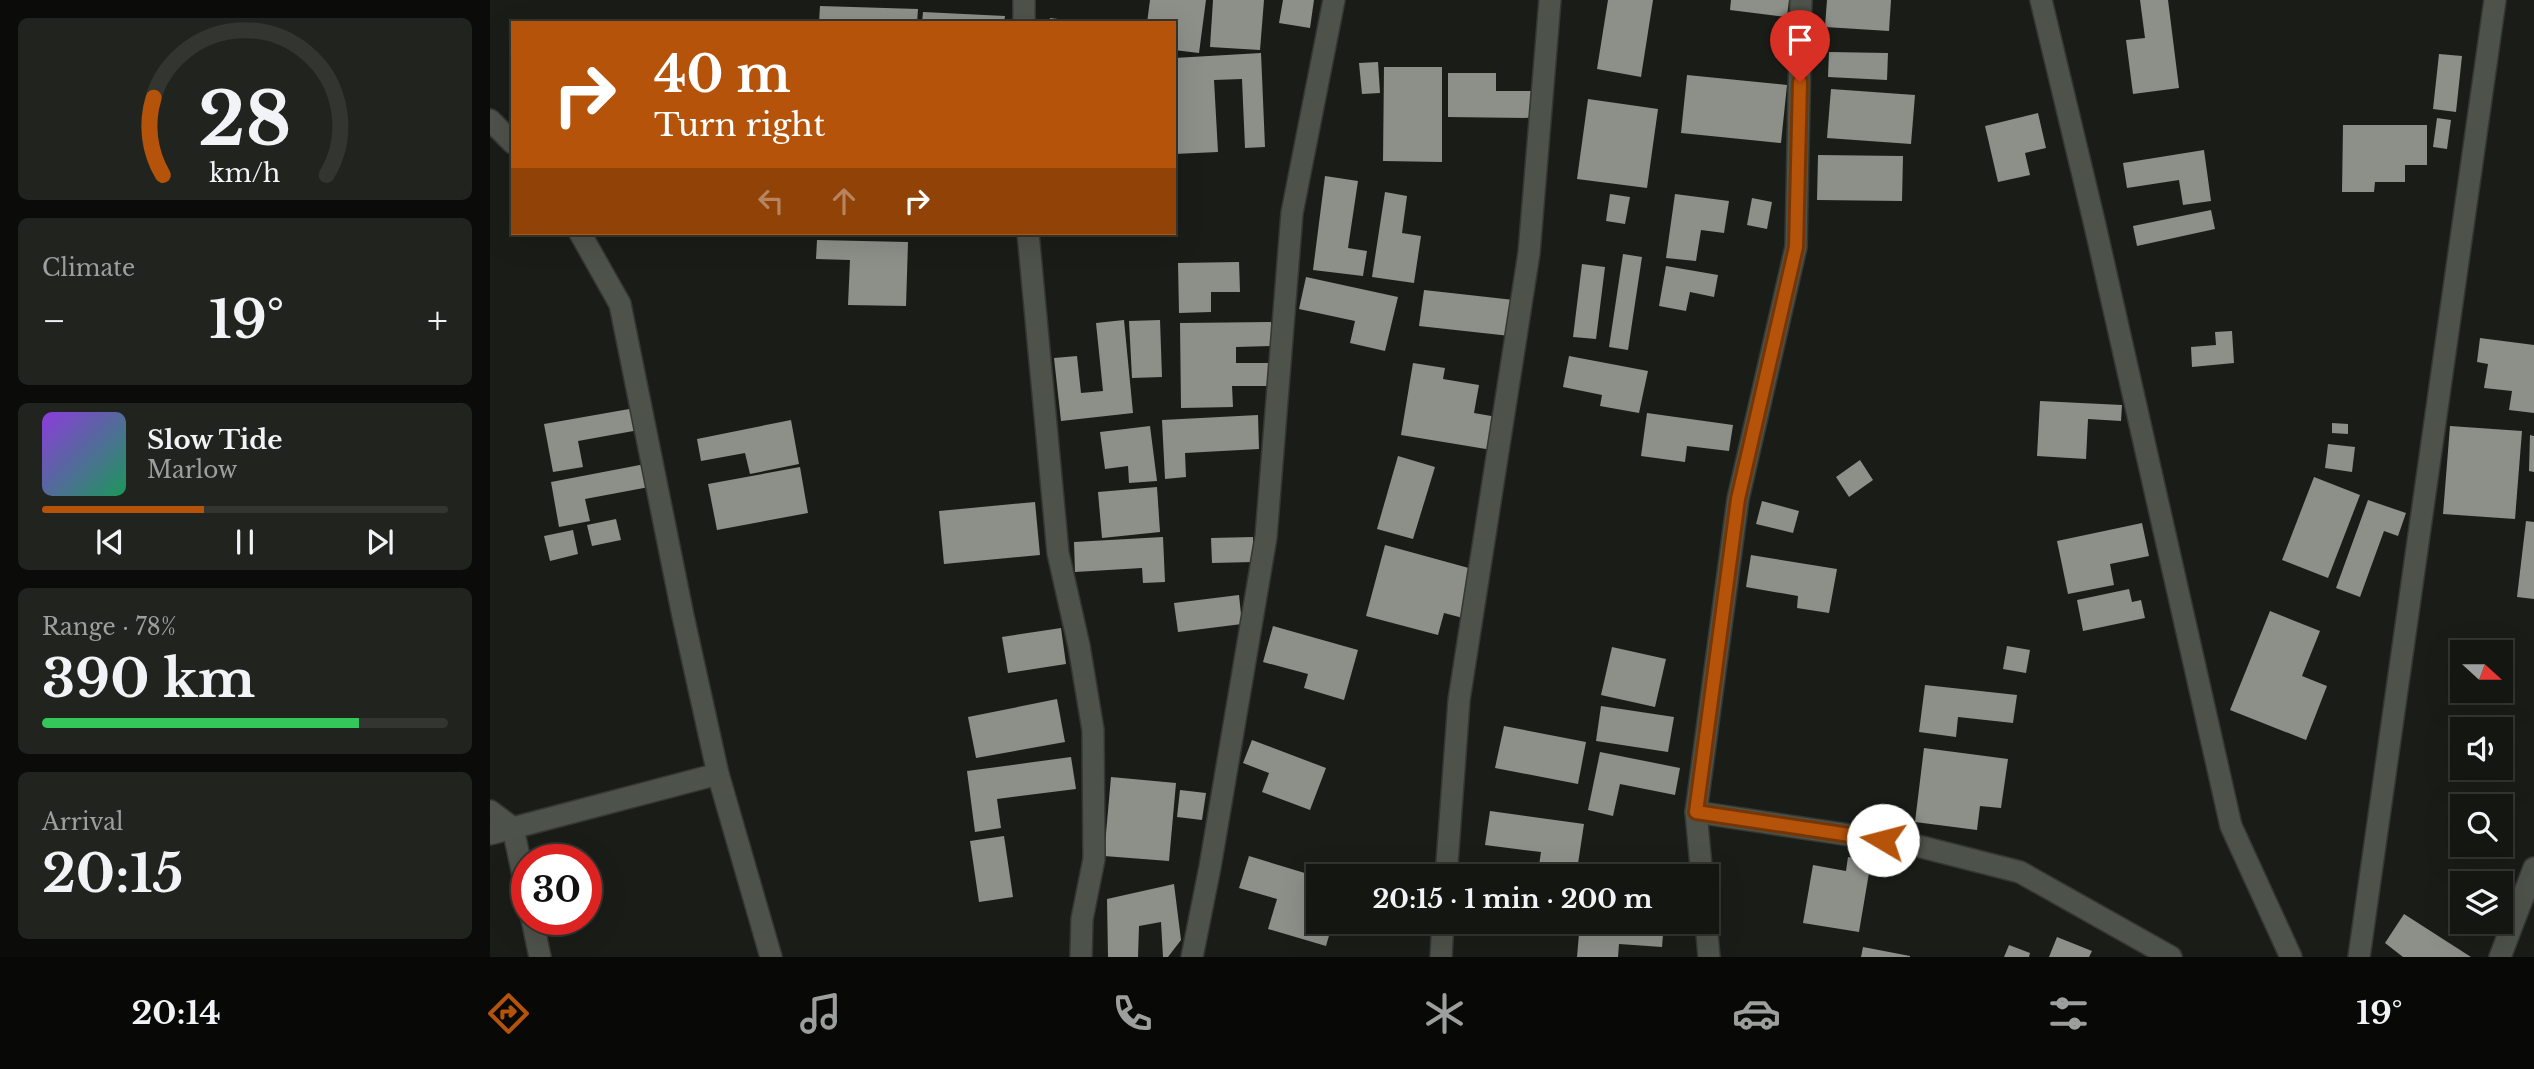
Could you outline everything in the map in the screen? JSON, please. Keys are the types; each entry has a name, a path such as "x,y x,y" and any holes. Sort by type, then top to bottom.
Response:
{"street":[{"path":"1024,0 1024,21"},
{"path":"1192,957 1210,867 1266,537 1292,213 1334,0"},
{"path":"1447,864 1459,700 1530,253 1550,0"},
{"path":"1701,864 1696,812 1738,499 1796,247 1801,0"},
{"path":"2041,0 2091,208 2231,826 2291,957"},
{"path":"2359,957 2495,0"},
{"path":"490,120 511,141"},
{"path":"581,235 620,304 718,774 771,957"},
{"path":"1028,235 1058,553 1079,646 1093,730 1094,859 1082,919 1080,957"},
{"path":"490,834 718,774"},
{"path":"490,811 513,828 516,844"},
{"path":"1696,812 1910,844 2020,872 2171,957"},
{"path":"2500,957 2534,868"},
{"path":"1441,957 1442,934"},
{"path":"1707,934 1709,957"},
{"path":"535,935 540,957"}],"building":[{"path":"1150,0 1206,0 1199,53 1176,50 1176,21 1147,21"},
{"path":"1213,0 1264,0 1260,50 1210,47"},
{"path":"1283,0 1314,0 1310,28 1279,23"},
{"path":"1608,0 1653,0 1641,77 1597,69"},
{"path":"1731,0 1789,0 1787,17 1730,10"},
{"path":"1827,0 1891,0 1889,31 1825,27"},
{"path":"2140,0 2168,0 2179,88 2133,94 2126,40 2145,38"},
{"path":"820,6 918,9 917,21 819,21"},
{"path":"923,12 1005,16 1004,21 922,21"},
{"path":"1050,18 1074,21 1049,21"},
{"path":"1829,52 1888,53 1887,80 1828,77"},
{"path":"1261,53 1265,147 1245,148 1242,79 1214,80 1218,152 1176,154 1176,58"},
{"path":"2439,54 2462,56 2456,112 2433,109"},
{"path":"1378,62 1380,93 1362,94 1359,63"},
{"path":"1384,67 1442,67 1442,162 1383,161"},
{"path":"1448,73 1496,73 1496,91 1536,91 1536,118 1448,117"},
{"path":"1687,75 1787,85 1781,143 1681,133"},
{"path":"1831,89 1915,95 1911,144 1827,138"},
{"path":"1588,99 1658,109 1647,188 1577,179"},
{"path":"2038,113 2046,148 2025,153 2030,175 1998,182 1985,126"},
{"path":"2437,118 2451,120 2447,149 2433,147"},
{"path":"2343,125 2427,125 2427,165 2405,165 2405,182 2375,182 2374,192 2342,192"},
{"path":"2204,150 2211,201 2183,205 2179,180 2127,188 2123,163"},
{"path":"1818,155 1903,156 1902,201 1817,200"},
{"path":"1325,176 1358,181 1348,248 1367,251 1363,276 1313,270"},
{"path":"1385,192 1407,196 1402,233 1421,236 1414,283 1372,277"},
{"path":"1610,194 1630,197 1625,224 1606,221"},
{"path":"1675,194 1729,201 1724,233 1701,230 1696,261 1666,258"},
{"path":"1752,198 1772,202 1767,229 1747,225"},
{"path":"2211,210 2215,229 2137,246 2133,226"},
{"path":"817,240 908,242 906,306 848,305 850,260 816,259"},
{"path":"1623,254 1642,257 1628,350 1609,347"},
{"path":"1239,262 1240,292 1211,292 1211,312 1179,313 1178,263"},
{"path":"1582,264 1605,267 1596,339 1573,337"},
{"path":"1666,266 1718,275 1714,297 1690,292 1686,311 1659,306"},
{"path":"1306,277 1398,297 1385,351 1350,343 1355,321 1299,309"},
{"path":"1424,290 1514,300 1510,336 1419,326"},
{"path":"1124,320 1133,413 1061,421 1054,358 1077,356 1081,393 1103,391 1096,323"},
{"path":"1160,320 1162,377 1132,378 1129,321"},
{"path":"1271,322 1271,346 1236,347 1236,363 1270,363 1270,386 1232,386 1233,407 1181,408 1180,323"},
{"path":"2232,331 2234,363 2192,367 2191,347 2216,345 2215,332"},
{"path":"2480,338 2534,345 2534,413 2509,410 2512,391 2484,388 2488,364 2477,362"},
{"path":"1569,356 1648,371 1639,413 1600,406 1602,395 1563,387"},
{"path":"1413,363 1445,368 1443,379 1479,385 1474,413 1497,417 1492,450 1401,435"},
{"path":"2040,401 2122,405 2121,421 2088,419 2086,459 2037,456"},
{"path":"635,408 639,430 578,441 583,467 553,472 544,424"},
{"path":"1647,413 1733,425 1729,451 1687,446 1685,462 1641,456"},
{"path":"1258,415 1259,449 1185,453 1186,477 1165,479 1162,420"},
{"path":"791,420 799,464 750,474 745,453 701,461 697,439"},
{"path":"2332,423 2348,424 2348,434 2332,433"},
{"path":"1150,426 1157,481 1129,483 1128,466 1105,469 1100,432"},
{"path":"2450,426 2522,431 2515,519 2443,514"},
{"path":"2530,435 2534,436 2534,472 2529,471"},
{"path":"2328,444 2355,447 2352,472 2325,468"},
{"path":"1398,456 1435,467 1413,539 1377,529"},
{"path":"1860,460 1873,480 1849,497 1836,477"},
{"path":"645,464 649,487 585,499 590,521 559,527 551,482"},
{"path":"800,467 808,513 717,530 708,484"},
{"path":"2314,477 2360,495 2328,578 2282,560"},
{"path":"1157,487 1160,532 1102,538 1098,492"},
{"path":"2368,500 2406,513 2398,536 2384,531 2360,597 2336,588"},
{"path":"1762,501 1799,511 1793,533 1756,524"},
{"path":"1035,502 1040,555 944,564 939,511"},
{"path":"616,519 621,540 592,546 587,525"},
{"path":"2526,521 2534,522 2534,599 2517,597"},
{"path":"2142,523 2149,556 2110,564 2114,585 2068,594 2057,541"},
{"path":"573,530 578,554 550,561 544,536"},
{"path":"1163,537 1165,582 1143,583 1142,568 1075,572 1074,542"},
{"path":"1253,537 1253,562 1212,563 1211,538"},
{"path":"1385,545 1476,570 1463,618 1444,613 1438,635 1366,616"},
{"path":"1751,555 1837,569 1829,613 1797,608 1798,596 1746,587"},
{"path":"2129,589 2132,602 2141,600 2145,618 2083,631 2077,600"},
{"path":"1239,595 1242,624 1178,632 1174,603"},
{"path":"2270,611 2320,631 2302,676 2327,686 2306,740 2230,710"},
{"path":"1273,626 1358,650 1344,700 1304,688 1308,674 1263,662"},
{"path":"1061,628 1066,664 1008,673 1002,637"},
{"path":"2007,646 2030,650 2026,673 2003,669"},
{"path":"1612,647 1666,659 1655,707 1601,695"},
{"path":"1925,685 2017,695 2013,723 1958,717 1956,737 1919,732"},
{"path":"1057,699 1065,742 976,758 968,717"},
{"path":"1601,706 1674,717 1668,752 1596,741"},
{"path":"1504,726 1586,742 1578,784 1495,768"},
{"path":"1252,740 1326,768 1310,810 1262,792 1269,773 1243,763"},
{"path":"1924,748 2008,759 2001,808 1980,806 1977,830 1915,822"},
{"path":"1600,752 1680,768 1675,795 1620,784 1613,816 1588,810"},
{"path":"1071,757 1076,789 997,799 1001,828 975,832 967,771"},
{"path":"1111,777 1176,783 1169,861 1104,856"},
{"path":"1180,790 1206,793 1202,820 1177,817"},
{"path":"1490,811 1584,824 1578,864 1539,864 1541,852 1485,845"},
{"path":"1004,836 1013,897 979,902 970,841"},
{"path":"1249,856 1306,873 1306,934 1330,934 1326,946 1268,929 1277,899 1239,888"},
{"path":"1848,857 1871,861 1859,932 1803,923 1813,865 1846,871"},
{"path":"1174,884 1181,940 1168,957 1163,957 1161,922 1139,926 1138,957 1108,957 1107,899"},
{"path":"2404,914 2471,957 2403,957 2385,943"},
{"path":"1579,934 1663,934 1662,947 1619,944 1618,957 1577,957"},
{"path":"2057,937 2092,951 2089,957 2049,957"},
{"path":"2009,945 2030,953 2029,957 2004,957"},
{"path":"1863,947 1910,956 1910,957 1861,957"}],"route":[{"path":"1800,82 1796,247 1738,499 1696,812 1883,840"}]}
